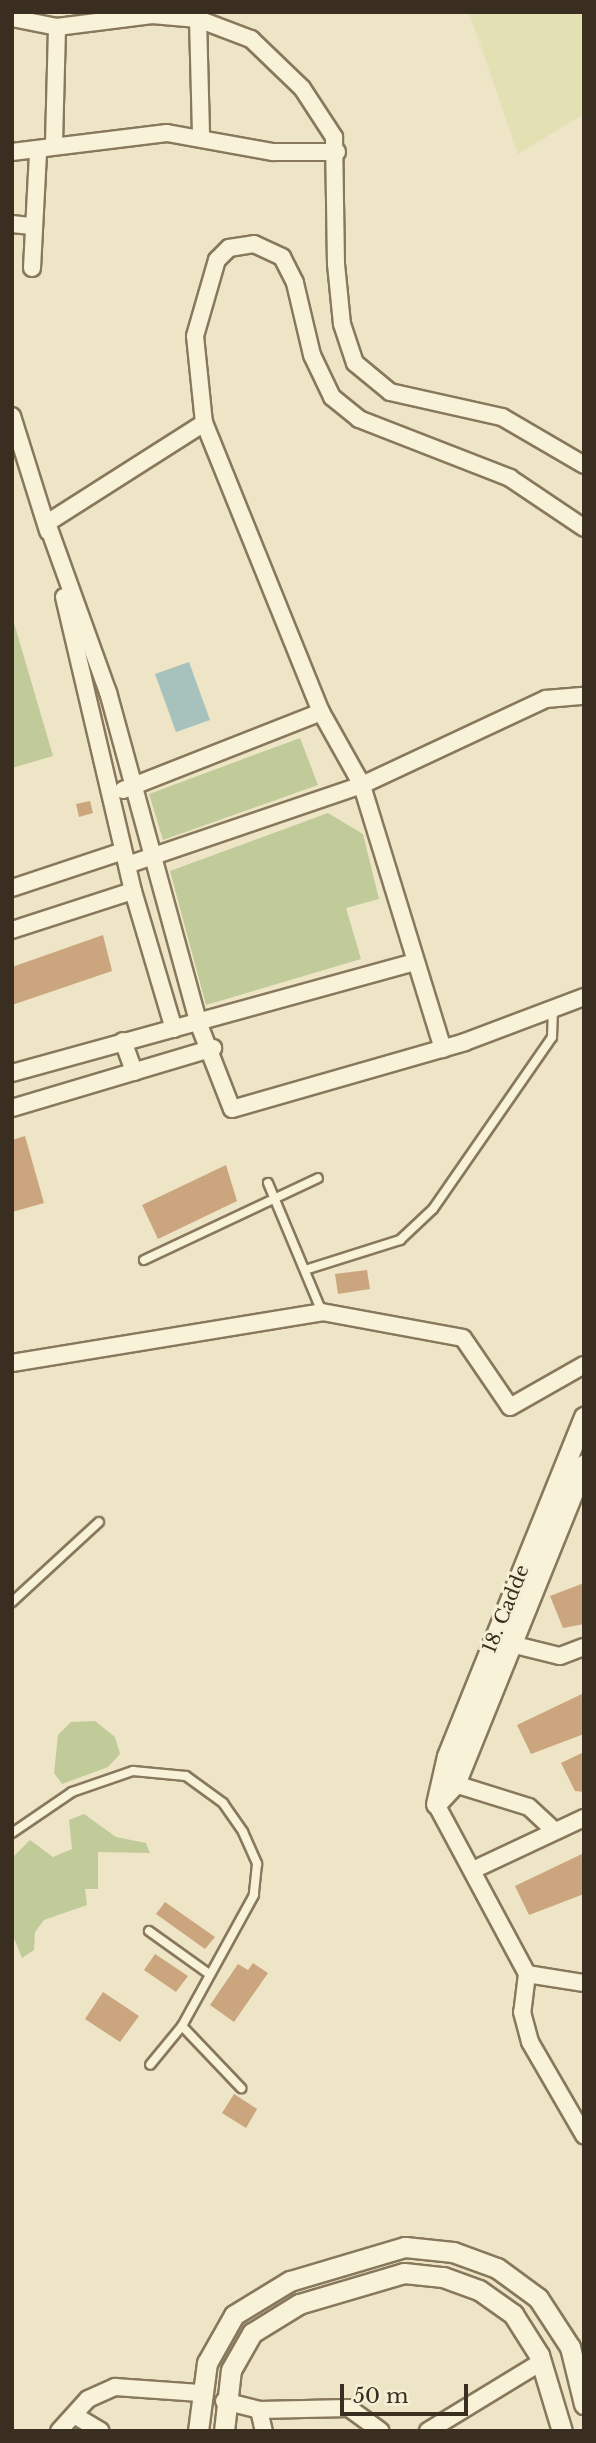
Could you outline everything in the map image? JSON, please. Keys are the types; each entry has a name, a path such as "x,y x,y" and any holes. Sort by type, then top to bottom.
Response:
{"street":[{"path":"12,19 57,27 152,15 198,19 251,39 273,57 321,115 337,152 336,264 342,324 355,363 390,392 502,417 584,465"},
{"path":"198,19 201,136"},
{"path":"54,143 57,27"},
{"path":"12,152 38,152 54,143 201,136 274,152 337,152"},
{"path":"32,268 32,226 38,152"},
{"path":"12,224 32,226"},
{"path":"443,1049 414,962 362,785 321,712 204,423 195,336 207,283 229,248 254,244 282,257 296,283 312,355 332,397 359,419 510,478 584,528"},
{"path":"12,416 107,692 132,786 155,855 198,1022 213,1048 232,1108 443,1049 584,998"},
{"path":"47,523 204,423"},
{"path":"47,523 133,891 174,1029"},
{"path":"12,888 127,857 155,855 362,785 546,699 584,696"},
{"path":"110,794 321,712"},
{"path":"12,930 133,891"},
{"path":"12,1073 414,962"},
{"path":"122,1041 134,1072"},
{"path":"12,1108 213,1048"},
{"path":"12,1363 322,1312 463,1338 510,1407 584,1365"},
{"name":"18. Cadde","path":"436,1804 447,1756 584,1417"},
{"name":"18. Cadde","path":"436,1804 455,1784 584,1464"},
{"path":"511,1644 560,1656 584,1647"},
{"path":"455,1784 528,1807 555,1831"},
{"path":"436,1804 527,1974 522,2012 530,2042 584,2135"},
{"path":"473,1870 584,1818"},
{"path":"527,1974 584,1983"},
{"path":"198,2431 199,2400 207,2363 234,2315 290,2281 405,2248 453,2252 497,2268 538,2298 570,2347 584,2404"},
{"path":"224,2431 224,2404 231,2370 252,2333 299,2304 404,2273 443,2277 479,2290 513,2314 541,2362 562,2431"},
{"path":"428,2431 541,2362"},
{"path":"59,2431 74,2414 115,2387 259,2410 349,2408 381,2431"},
{"path":"259,2410 264,2431"},
{"path":"74,2414 101,2431"}],"lane":[{"path":"304,1270 400,1240 433,1209 552,1037 553,1009"},
{"path":"144,1260 318,1178"},
{"path":"268,1183 322,1312"},
{"path":"12,1602 99,1522"},
{"path":"12,1833 103,1778 133,1771 186,1776 223,1803 257,1864 254,1895 182,2026 150,2065"},
{"path":"149,1931 209,1974"},
{"path":"182,2026 241,2088"}],"shaded area":[{"path":"469,12 584,12 584,114 518,154"}],"green space":[{"path":"12,616 53,756 12,768"},
{"path":"300,738 318,785 163,840 149,794"},
{"path":"328,813 363,834 379,899 346,908 361,959 206,1005 170,871"},
{"path":"95,1721 115,1737 120,1754 108,1767 62,1784 54,1773 58,1735 71,1722"},
{"path":"84,1814 116,1837 146,1843 150,1853 98,1852 98,1889 85,1889 87,1905 44,1920 35,1932 34,1950 22,1958 12,1933 12,1858 30,1840 53,1857 72,1849 69,1820"}],"water":[{"path":"189,662 210,720 176,732 155,674"}],"building":[{"path":"90,801 93,813 79,817 76,804"},
{"path":"103,935 112,971 12,1005 12,967"},
{"path":"25,1136 44,1203 12,1212 12,1140"},
{"path":"226,1165 237,1201 158,1239 142,1205"},
{"path":"367,1270 370,1289 338,1294 335,1274"},
{"path":"584,1583 584,1624 563,1628 550,1596"},
{"path":"584,1693 584,1734 531,1754 517,1725"},
{"path":"584,1752 584,1792 575,1791 561,1763"},
{"path":"584,1853 584,1894 529,1915 515,1886"},
{"path":"165,1902 215,1937 205,1949 156,1914"},
{"path":"155,1954 188,1976 176,1992 144,1970"},
{"path":"253,1963 268,1973 234,2022 210,2005 238,1964 248,1970"},
{"path":"103,1992 139,2016 120,2042 85,2019"},
{"path":"234,2094 257,2109 246,2128 222,2113"}]}
